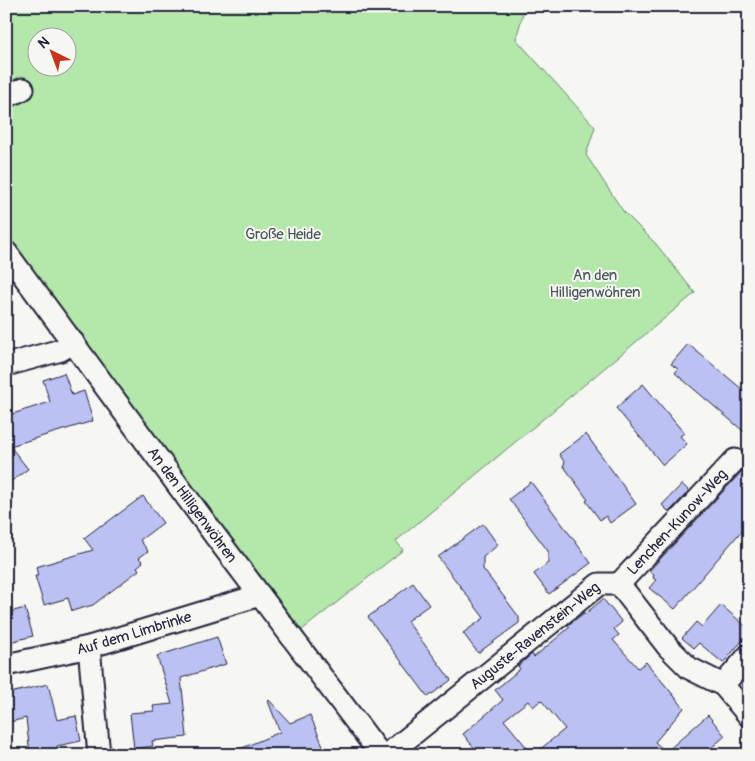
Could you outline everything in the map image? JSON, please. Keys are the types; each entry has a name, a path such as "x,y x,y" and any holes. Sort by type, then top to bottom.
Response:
{"street":[{"name":"An den Hilligenwöhren","path":"6,252 216,537 381,755"},
{"path":"6,365 61,350 73,342"},
{"name":"Lenchen-Kunow-Weg","path":"619,584 735,460"},
{"name":"Auguste-Ravenstein-Weg","path":"387,755 599,584 619,584 668,647 689,668 723,685 749,716"},
{"name":"Auf dem Limbrinke","path":"6,665 89,646 260,595"},
{"path":"89,646 99,755"},
{"path":"723,685 749,655"}],"green space":[{"name":"Große Heide","path":"6,6 525,6 516,39 595,127 586,155 623,211 656,244 695,293 396,541 403,550 297,634 6,240"}],"building":[{"path":"688,344 749,395 749,436 675,373 678,369 671,364"},
{"path":"64,373 72,395 84,391 93,421 10,446 28,469 6,485 6,416 50,402 43,380"},
{"path":"643,384 684,433 680,436 687,444 663,465 616,408"},
{"path":"586,434 636,504 610,523 606,516 600,520 563,465 565,463 559,454"},
{"path":"749,456 749,522 675,609 649,588 656,580 649,571 744,469"},
{"path":"531,482 591,563 549,594 534,574 548,563 548,551 509,499"},
{"path":"682,484 689,491 669,512 662,505"},
{"path":"143,496 163,523 140,540 148,551 139,558 143,562 137,567 139,570 93,605 72,611 68,598 44,605 35,576 38,576 36,567 93,550 84,538"},
{"path":"483,524 498,545 483,557 483,569 519,617 519,623 478,653 463,633 484,618 438,557"},
{"path":"413,583 429,605 407,621 451,680 428,697 368,617"},
{"path":"603,599 622,622 614,629 619,635 613,640 638,668 646,662 684,708 655,742 666,752 708,715 725,736 703,755 480,755 463,734 503,700 495,690 520,669 518,666 532,654 534,657 570,627 568,625","holes":["541,700 565,729 533,755 504,720 528,701 533,707"]},
{"path":"721,605 749,629 749,633 723,663 699,643 694,648 682,638 696,622 702,627"},
{"path":"25,608 33,636 6,643 6,613"},
{"path":"217,637 226,664 181,678 187,737 152,741 153,746 134,749 130,713 154,711 153,706 172,704 157,656"},
{"path":"48,684 57,720 76,716 81,741 57,746 58,755 30,755 26,718 6,723 6,694"},
{"path":"269,700 290,723 310,715 324,748 307,755 226,755 280,732"}]}
